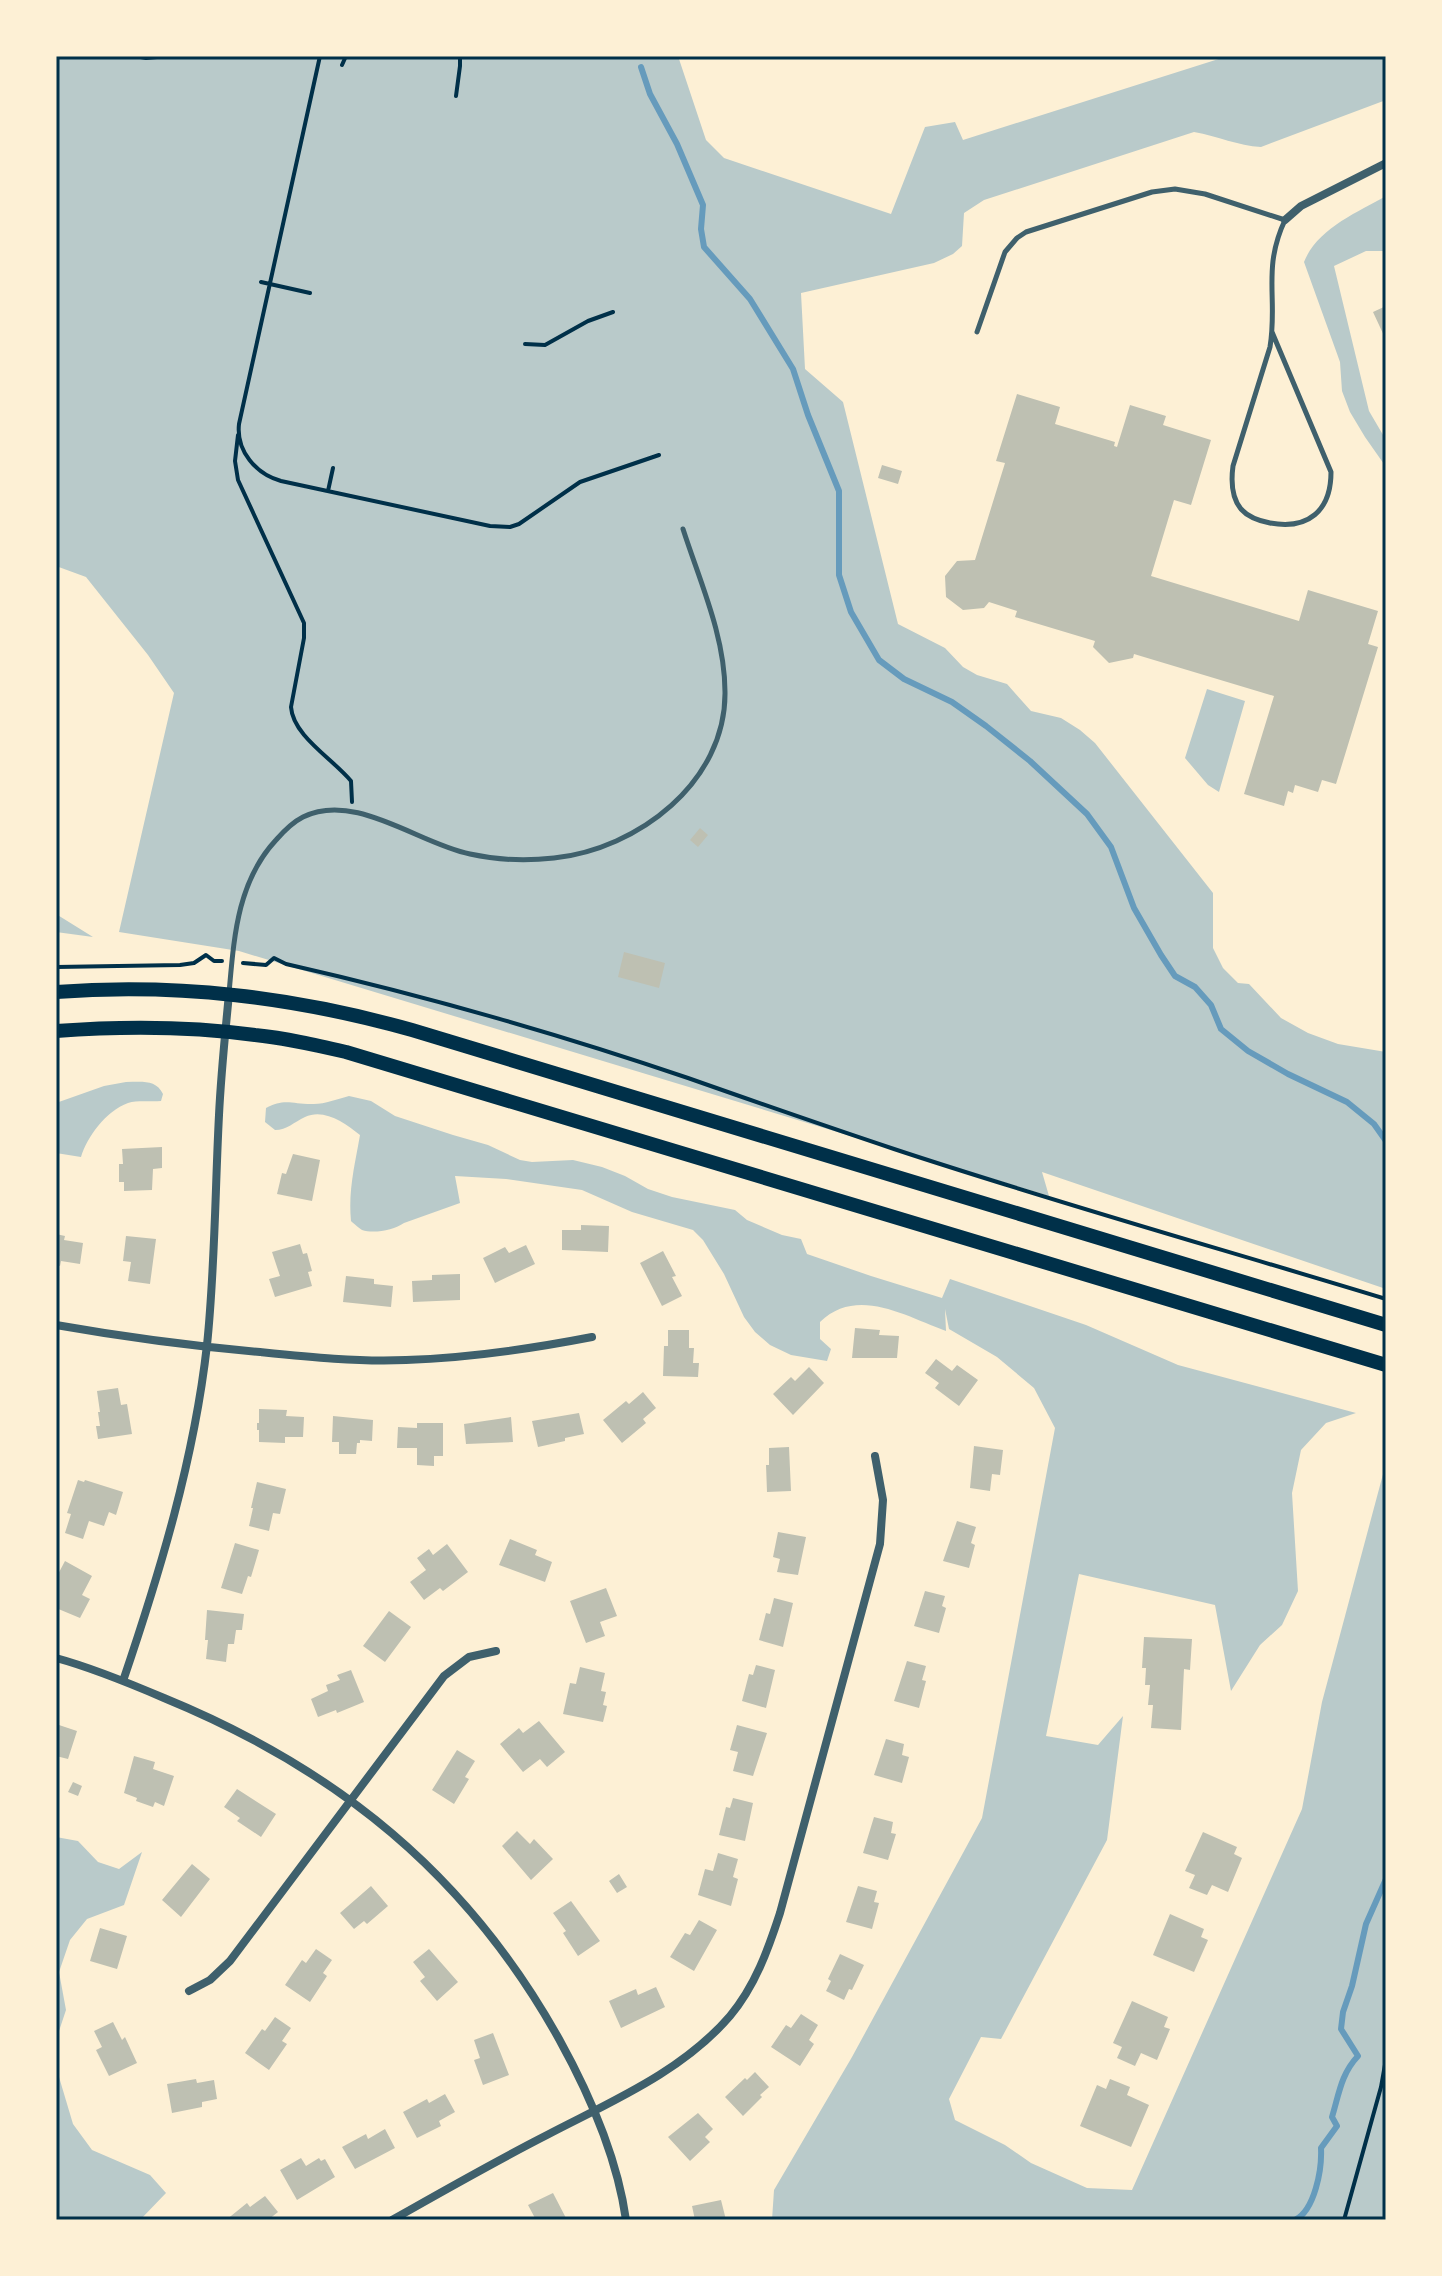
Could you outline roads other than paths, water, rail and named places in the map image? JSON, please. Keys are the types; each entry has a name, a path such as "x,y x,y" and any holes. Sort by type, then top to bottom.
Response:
{"main road":[{"path":"56,992 128,988 229,994 323,1007 412,1030 1386,1325"},
{"path":"56,1031 143,1028 225,1032 303,1042 373,1059 1386,1365"}],"street":[{"path":"1285,220 1301,206 1386,163"},
{"path":"123,1681 174,1515 207,1347 229,994"},
{"path":"56,1325 207,1347 321,1358 403,1360 471,1356 592,1337"},
{"path":"392,2220 594,2111 686,2057 713,2034 743,1998 762,1964 780,1913 880,1544 883,1500 875,1456"},
{"path":"189,1991 210,1980 230,1961 444,1676 469,1657 496,1651"},
{"path":"56,1658 197,1711 262,1743 351,1799 434,1871 474,1915 510,1962 571,2060 619,2179 626,2220"}],"lane":[{"path":"977,332 1005,252 1026,232 1152,192 1175,189 1205,194 1285,220 1271,263 1270,347 1233,466 1231,483 1241,509 1261,521 1291,525 1303,523 1322,507 1331,483 1331,472 1272,332"},
{"path":"229,994 237,921 252,873 265,851 283,832 304,817 321,812 352,812 391,822 446,848 472,855 525,860 557,858 601,847 645,826 670,808 702,771 715,746 723,718 725,694 719,639 683,529"}],"waterway":[{"path":"641,67 650,94 677,144 703,205 701,229 704,247 750,299 793,369 839,491 839,575 851,612 879,660 904,679 952,702 986,726 1030,761 1087,814 1111,847 1134,908 1161,955 1175,976 1195,987 1211,1005 1221,1029 1248,1051 1347,1102 1374,1124 1386,1141"},
{"path":"1295,2220 1302,2215 1312,2198 1321,2148 1337,2126 1332,2117 1341,2085 1358,2056 1341,2029 1343,2012 1366,1924 1386,1879"}]}
